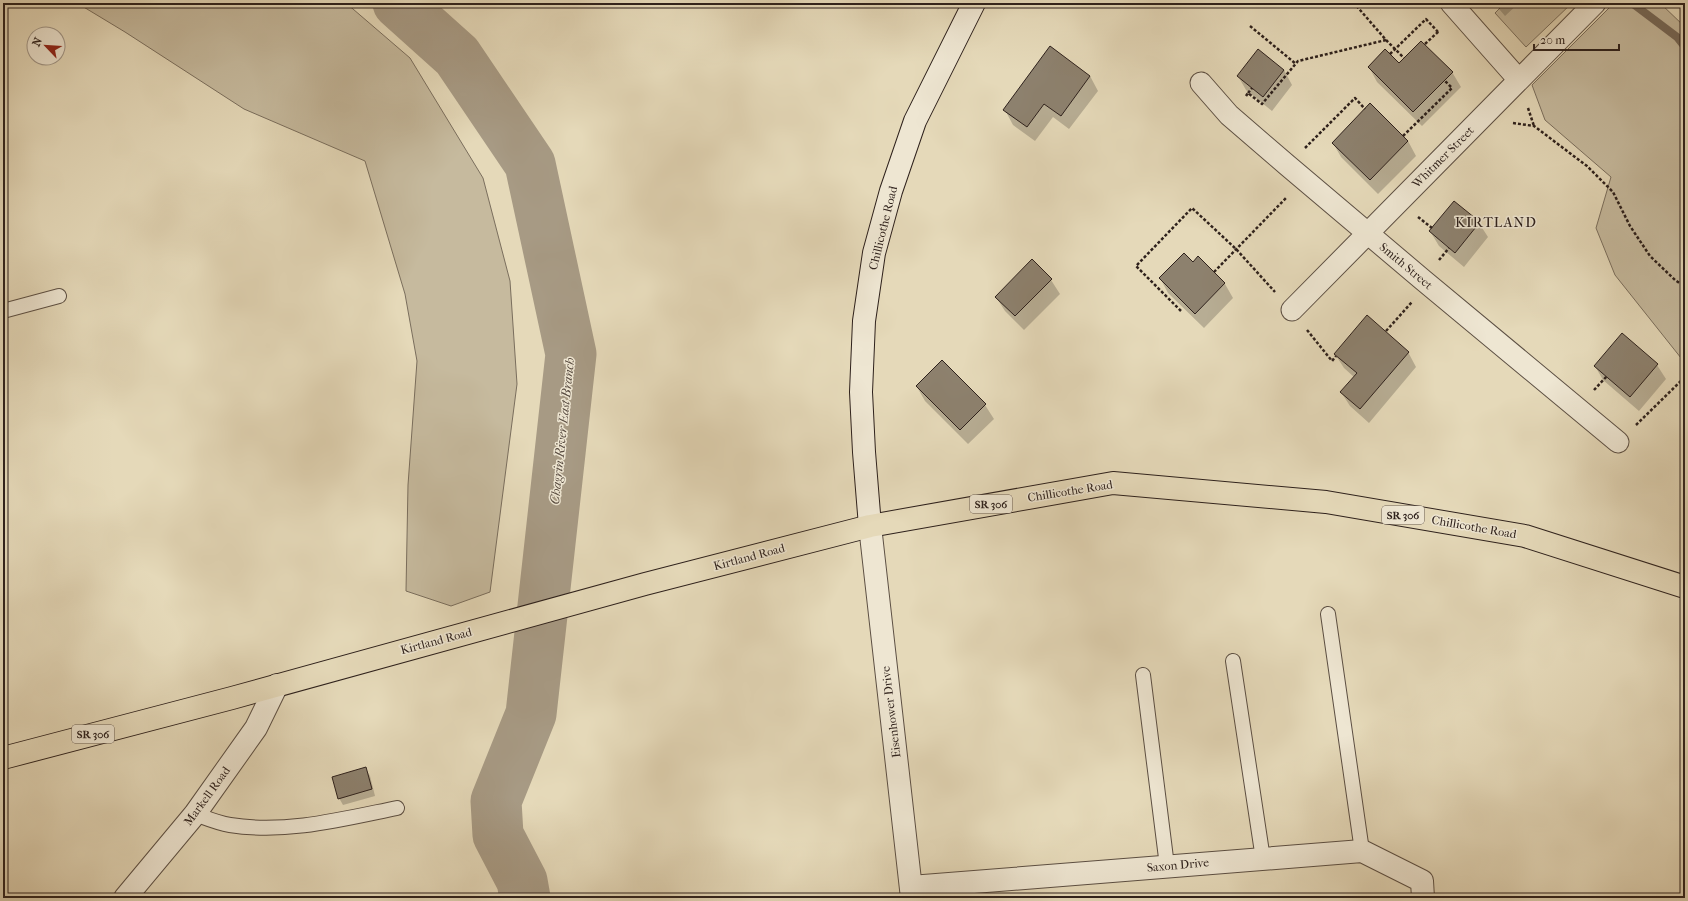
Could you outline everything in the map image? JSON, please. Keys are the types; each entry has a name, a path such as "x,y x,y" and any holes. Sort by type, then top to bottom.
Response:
{"main road":[{"name":"Chillicothe Road","path":"870,526 1113,483 1326,502 1526,536 1685,587"},
{"name":"Kirtland Road","path":"3,758 232,698 645,584 870,526"}],"street":[{"name":"Chillicothe Road","path":"870,526 861,392 864,321 874,253 891,191 915,121 974,3"},
{"path":"1451,3 1519,80"},
{"name":"Whitmer Street","path":"1292,310 1593,4"},
{"name":"Smith Street","path":"1201,83 1230,115 1304,180 1618,442"},
{"name":"Eisenhower Drive","path":"870,526 912,892"},
{"name":"Markell Road","path":"125,898 195,814 256,728 276,685"},
{"path":"1362,851 1422,881 1423,898"},
{"name":"Saxon Drive","path":"912,892 1167,866 1362,851"}],"lane":[{"path":"3,311 59,296"},
{"path":"1328,614 1362,851"},
{"path":"1233,661 1264,859"},
{"path":"1143,675 1167,866"},
{"path":"195,814 229,825 266,829 324,822 397,808"}],"path":[{"path":"1354,3 1386,40 1404,58"},
{"path":"1390,54 1426,19 1438,32"},
{"path":"1250,26 1296,64"},
{"path":"1248,93 1262,104 1298,61 1386,40"},
{"path":"1403,136 1452,88 1444,80"},
{"path":"1230,115 1252,88"},
{"path":"1287,165 1355,98 1365,108"},
{"path":"1534,126 1587,166 1613,192 1630,226 1650,256 1675,280 1685,287"},
{"path":"1214,272 1304,180"},
{"path":"1181,312 1136,266 1192,208 1236,249 1292,310 1332,361 1336,356"},
{"path":"1386,332 1428,284"},
{"path":"1618,442 1685,377"}],"shaded area":[{"path":"77,3 346,3 410,58 483,178 510,281 517,384 490,592 451,606 406,591 408,485 417,361 405,294 365,161 244,109 125,32"},
{"path":"1505,3 1572,3 1526,47 1495,13"},
{"path":"1614,3 1660,3 1685,27 1685,363 1615,275 1596,228 1611,177 1545,120 1532,85"}],"building":[{"path":"1421,41 1453,72 1413,112 1368,67 1385,49 1399,63"},
{"path":"1050,46 1090,76 1061,116 1044,104 1027,127 1003,110"},
{"path":"1258,49 1284,70 1263,97 1237,76"},
{"path":"1370,103 1408,141 1370,180 1332,143"},
{"path":"1454,201 1480,222 1455,253 1429,231"},
{"path":"1184,253 1193,262 1198,256 1225,283 1195,314 1159,278"},
{"path":"1032,259 1052,279 1015,316 995,297"},
{"path":"1367,315 1409,352 1360,409 1340,392 1357,373 1334,354"},
{"path":"1622,333 1658,364 1630,397 1594,366"},
{"path":"942,360 986,404 960,430 916,386"},
{"path":"366,767 372,789 338,799 332,777"}],"waterway":[{"name":"Chagrin River East Branch","path":"398,3 457,56 530,164 571,354 531,714 496,801 498,835 522,881 525,898"},
{"path":"1632,3 1677,37 1685,47"}],"district":[{"name":"KIRTLAND","path":"1496,222"}]}
